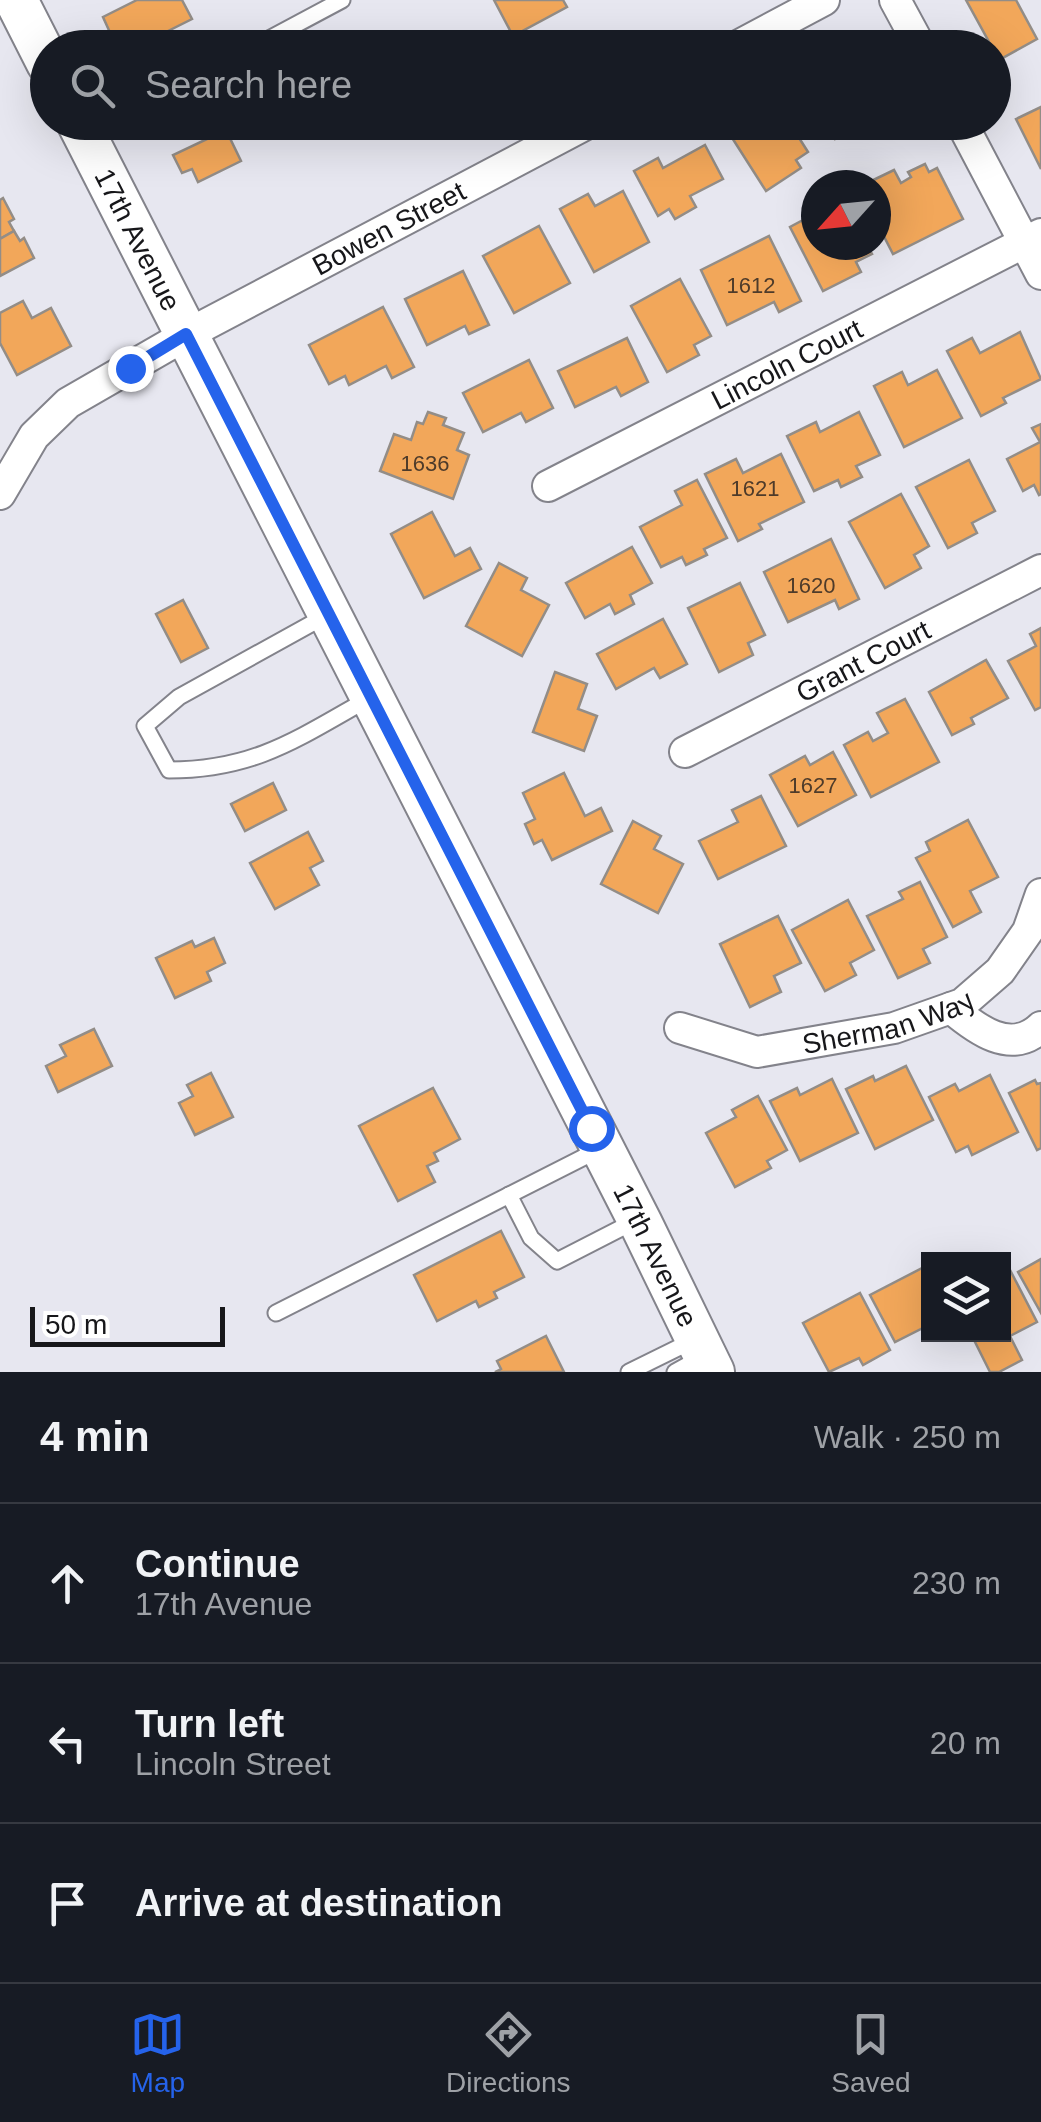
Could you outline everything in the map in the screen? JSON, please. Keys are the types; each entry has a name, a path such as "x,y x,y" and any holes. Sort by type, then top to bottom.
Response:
{"main road":[{"path":"16,0 31,30"},
{"name":"17th Avenue","path":"91,140 186,334 638,1220 697,1360"}],"street":[{"path":"768,30 824,0"},
{"path":"896,0 912,30"},
{"name":"Bowen Street","path":"0,494 34,436 68,403 186,334 556,140"},
{"path":"972,140 1033,238 1041,274"},
{"name":"Lincoln Court","path":"548,486 1033,238"},
{"name":"Grant Court","path":"685,752 1041,570"},
{"name":"Sherman Way","path":"680,1028 757,1052 894,1028 962,1004 1000,972 1035,933 1041,894"},
{"path":"951,1008 979,1030 1003,1040 1034,1034 1041,1027"}],"lane":[{"path":"286,30 342,0"},
{"path":"329,614 179,697 144,726 169,770 208,770 275,752 371,697"},
{"path":"276,1313 602,1148"},
{"path":"509,1195 531,1238 556,1261 638,1220"},
{"path":"628,1372 697,1360"}],"building":[{"path":"137,0 182,0 192,19 170,30 109,30 103,17"},
{"path":"494,0 563,0 567,7 524,30 510,30"},
{"path":"966,0 1016,0 1037,39 1011,53 1011,30 982,30"},
{"path":"1041,107 1041,169 1016,119"},
{"path":"205,140 231,140 241,161 198,182 192,169 182,173 173,155"},
{"path":"733,140 800,140 808,152 796,160 801,168 766,191"},
{"path":"705,145 723,179 690,196 696,207 675,219 669,209 658,216 634,171 658,158 663,168"},
{"path":"925,164 929,172 937,168 963,219 893,254 891,171 894,170 901,183 911,177 908,172"},
{"path":"623,191 649,242 594,272 560,209 588,194 595,206"},
{"path":"3,198 14,219 9,222 14,231 0,239 0,200"},
{"path":"801,221 801,248 790,227"},
{"path":"539,226 570,283 514,313 483,256"},
{"path":"14,231 20,241 24,238 34,258 0,276 0,239"},
{"path":"769,236 801,301 779,312 774,302 727,325 701,270"},
{"path":"807,260 860,260 856,262 861,272 823,291"},
{"path":"463,271 489,325 469,334 465,326 427,345 405,299"},
{"path":"680,279 711,336 694,345 699,355 667,372 631,306"},
{"path":"23,301 32,318 51,308 71,346 17,375 0,343 0,313"},
{"path":"383,307 414,367 392,378 386,366 349,385 345,376 329,384 309,345"},
{"path":"1020,332 1041,379 1003,398 1006,403 981,416 947,351 972,338 980,353"},
{"path":"627,338 648,382 621,396 616,387 575,407 558,371"},
{"path":"529,360 553,408 526,422 521,413 483,432 463,393"},
{"path":"937,370 962,418 904,447 874,386 902,372 908,385"},
{"path":"428,412 446,418 443,425 464,433 457,450 469,455 453,499 380,471 394,434 411,440 417,422 423,424"},
{"path":"859,412 880,455 856,466 862,477 841,487 838,480 814,491 787,436 816,422 820,432"},
{"path":"1041,424 1039,495 1034,485 1023,491 1007,459 1040,442 1032,428"},
{"path":"781,454 804,502 759,524 762,529 738,541 705,474 736,459 743,473"},
{"path":"969,460 995,511 972,523 977,533 948,548 916,487"},
{"path":"697,480 727,538 704,549 707,555 686,565 682,557 661,567 640,527 682,505 675,491"},
{"path":"901,494 929,546 914,555 921,568 885,588 849,522"},
{"path":"432,512 455,556 470,548 481,569 424,598 391,534"},
{"path":"831,539 859,599 839,609 835,600 788,622 764,572"},
{"path":"632,547 652,583 630,595 634,604 615,614 610,604 585,618 566,583"},
{"path":"499,563 527,578 521,590 549,605 522,656 466,626"},
{"path":"740,583 765,635 748,643 753,655 719,672 688,608"},
{"path":"183,600 208,648 181,662 156,614"},
{"path":"663,619 687,664 660,678 654,668 616,689 597,654"},
{"path":"1041,628 1041,707 1035,710 1008,661 1036,646 1030,634"},
{"path":"986,660 1008,698 971,718 974,724 952,735 929,692"},
{"path":"555,672 587,684 578,709 597,716 584,751 533,732"},
{"path":"905,699 939,762 871,797 844,745 868,732 873,741 888,733 877,713"},
{"path":"833,752 856,795 798,826 770,775 805,756 810,765"},
{"path":"564,773 585,816 601,808 612,831 552,860 542,840 534,844 525,824 535,819 523,793"},
{"path":"273,783 286,810 245,831 231,804"},
{"path":"761,796 786,846 718,879 699,841 738,822 732,810"},
{"path":"968,820 998,877 970,891 981,912 953,927 916,858 930,851 926,842"},
{"path":"633,821 661,836 654,849 683,864 658,913 601,884"},
{"path":"308,832 323,861 310,868 319,885 275,909 250,863"},
{"path":"920,882 947,937 923,949 930,963 898,978 867,916 903,899 899,892"},
{"path":"848,900 874,950 850,963 856,975 825,991 792,930"},
{"path":"778,916 801,963 774,976 781,992 750,1007 720,944"},
{"path":"214,938 225,963 207,972 211,981 175,998 156,958 192,941 195,947"},
{"path":"94,1029 112,1066 58,1092 46,1066 66,1056 60,1045"},
{"path":"906,1066 933,1120 875,1149 846,1089"},
{"path":"211,1073 233,1117 195,1135 179,1103 193,1096 187,1085"},
{"path":"990,1075 1018,1132 972,1155 968,1146 956,1152 929,1097 955,1084 959,1091"},
{"path":"832,1079 858,1133 800,1161 770,1101 797,1088 800,1095"},
{"path":"1035,1080 1041,1083 1041,1148 1037,1150 1009,1093"},
{"path":"433,1088 460,1139 434,1153 438,1161 427,1166 435,1182 398,1201 359,1126"},
{"path":"758,1096 787,1150 767,1161 771,1168 735,1187 706,1133 736,1117 732,1110"},
{"path":"501,1231 524,1277 494,1292 497,1298 479,1307 476,1301 437,1321 414,1275"},
{"path":"1041,1259 1041,1313 1018,1272"},
{"path":"921,1269 921,1329 895,1342 870,1295"},
{"path":"1011,1272 1037,1322 1011,1335"},
{"path":"860,1293 890,1350 863,1365 859,1358 829,1372 803,1323"},
{"path":"546,1336 564,1372 495,1372 501,1369 497,1361"},
{"path":"1011,1338 1022,1360 999,1372 990,1372 975,1342 1011,1342"}],"route":[{"path":"130,368 186,334 591,1128"}]}
